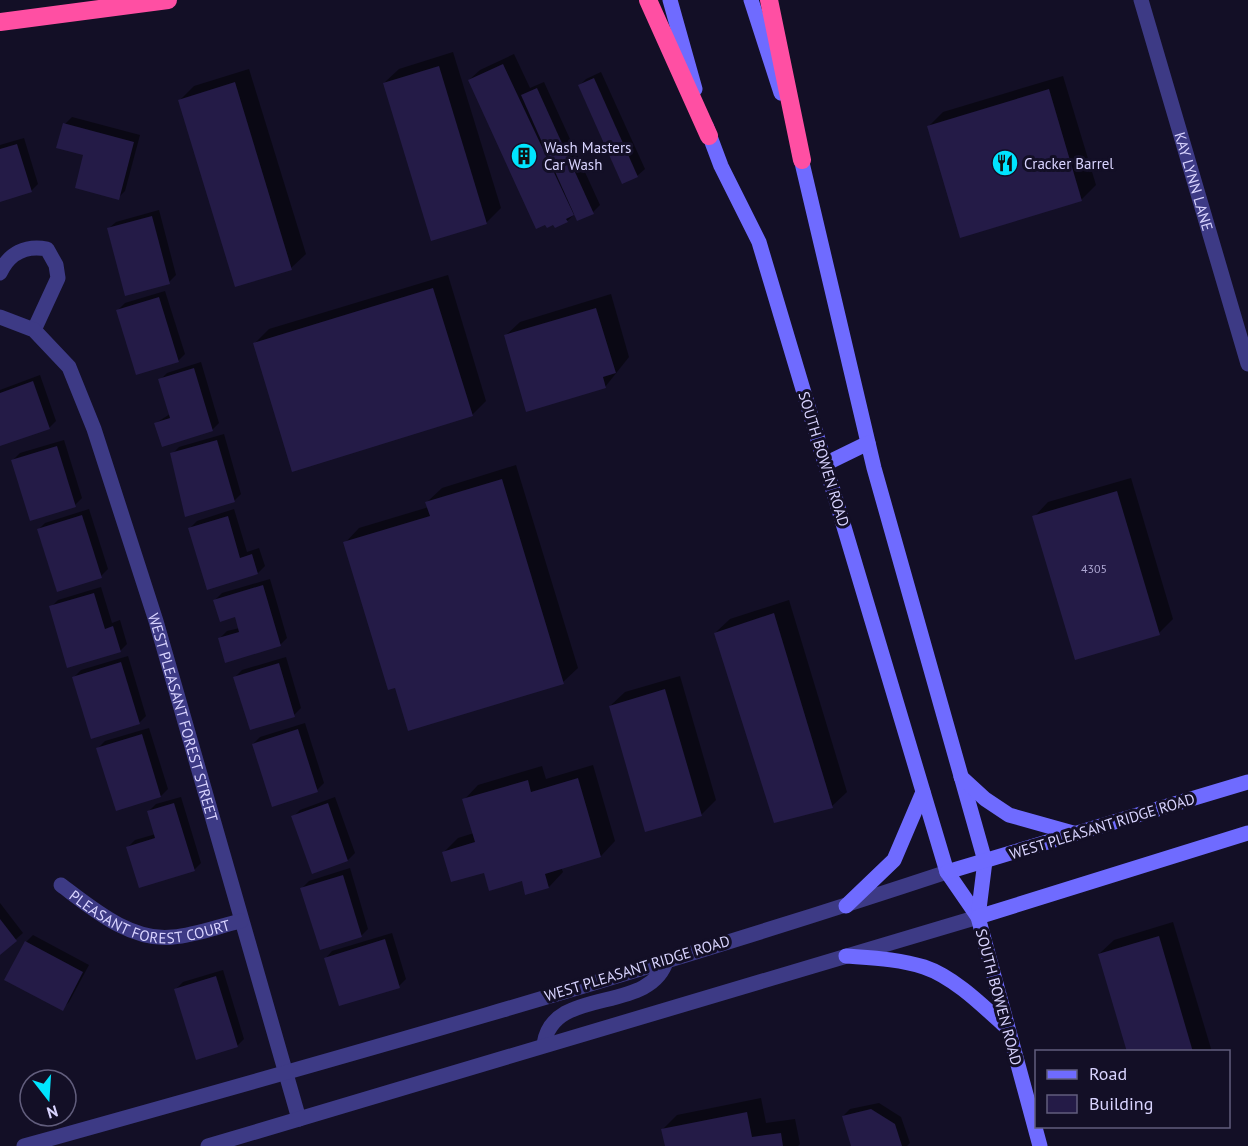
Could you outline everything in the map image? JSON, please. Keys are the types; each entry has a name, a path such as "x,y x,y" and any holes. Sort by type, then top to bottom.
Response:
{"highway":[{"path":"0,22 168,0"},
{"path":"648,0 709,136"},
{"path":"769,0 802,160"}],"main road":[{"name":"SOUTH BOWEN ROAD","path":"670,0 709,136 759,242 947,872 978,917 1040,1146"},
{"name":"SOUTH BOWEN ROAD","path":"751,0 802,160 868,443 959,775 985,861 978,917"},
{"path":"825,464 868,443"},
{"path":"959,775 985,799 1009,815 1076,834"},
{"name":"WEST PLEASANT RIDGE ROAD","path":"947,872 1248,782"},
{"path":"846,906 894,860 923,792"},
{"path":"978,917 1248,833"},
{"path":"846,956 890,960 924,968 950,982 1006,1027"}],"street":[{"name":"KAY LYNN LANE","path":"1141,0 1248,364"},
{"path":"0,273 4,265 20,250 33,247 47,249 56,265 58,278 34,330 0,317"},
{"name":"WEST PLEASANT FOREST STREET","path":"34,330 69,367 94,429 156,621 241,921 288,1072 299,1119"},
{"name":"WEST PLEASANT RIDGE ROAD","path":"24,1146 288,1072 846,906 947,872"},
{"name":"PLEASANT FOREST COURT","path":"61,885 95,910 136,933 172,938 241,921"},
{"path":"208,1146 544,1044 978,917"},
{"path":"544,1044 546,1030 554,1019 588,1005 645,987 664,970 667,959"}],"building":[{"name":"Wash Masters Car Wash","path":"503,64 574,215 566,219 568,222 555,228 553,225 547,228 545,225 536,229 468,80"},
{"path":"439,66 487,224 431,241 383,83"},
{"path":"594,78 638,177 622,184 578,85"},
{"path":"235,82 292,270 235,287 178,100"},
{"path":"537,88 594,214 577,221 521,95"},
{"name":"Cracker Barrel","path":"1049,89 1082,201 960,238 927,126"},
{"path":"63,123 134,142 119,200 75,188 83,155 56,148"},
{"path":"17,144 32,192 0,202 0,149"},
{"path":"152,216 170,284 125,296 107,228"},
{"path":"433,288 473,416 292,472 253,343"},
{"path":"159,297 179,362 136,375 116,310"},
{"path":"596,308 616,373 603,377 606,388 526,412 504,335"},
{"path":"194,368 213,431 162,447 154,423 170,418 158,379"},
{"path":"33,381 50,429 0,446 0,393"},
{"path":"217,440 235,502 185,517 170,453"},
{"path":"57,446 76,507 30,521 11,460"},
{"path":"502,479 564,684 408,731 395,688 388,690 343,542 430,516 425,502"},
{"path":"1117,491 1160,635 1075,660 1032,516"},
{"path":"82,515 102,578 57,592 37,529"},
{"path":"228,516 240,558 252,554 258,574 207,590 188,528"},
{"path":"263,585 281,646 225,663 218,638 239,632 235,617 220,622 213,600"},
{"path":"94,593 105,629 113,626 121,652 67,668 49,606"},
{"path":"774,613 833,808 774,823 714,633"},
{"path":"121,662 140,724 91,739 72,677"},
{"path":"279,663 295,717 250,730 233,677"},
{"path":"665,689 702,816 645,832 609,706"},
{"path":"298,729 318,792 272,807 252,744"},
{"path":"142,734 161,797 116,811 96,748"},
{"path":"578,778 601,857 545,874 549,888 525,895 522,881 489,891 484,873 451,882 442,852 475,842 462,799 528,780 531,792"},
{"path":"174,803 195,871 139,888 126,847 155,838 147,811"},
{"path":"328,803 348,861 312,874 291,816"},
{"path":"343,875 362,937 320,950 300,888"},
{"path":"0,919 17,941 0,955"},
{"path":"1159,936 1192,1050 1126,1050 1098,954"},
{"path":"385,939 400,988 339,1006 324,958"},
{"path":"25,941 83,972 63,1011 4,980"},
{"path":"216,976 238,1047 196,1060 174,989"},
{"path":"871,1109 895,1124 902,1146 851,1146 842,1116"},
{"path":"747,1112 752,1137 781,1133 783,1146 665,1146 661,1129"}],"place":[{"name":"Wash Masters Car Wash","path":"524,156"},
{"name":"Cracker Barrel","path":"1005,163"}]}
